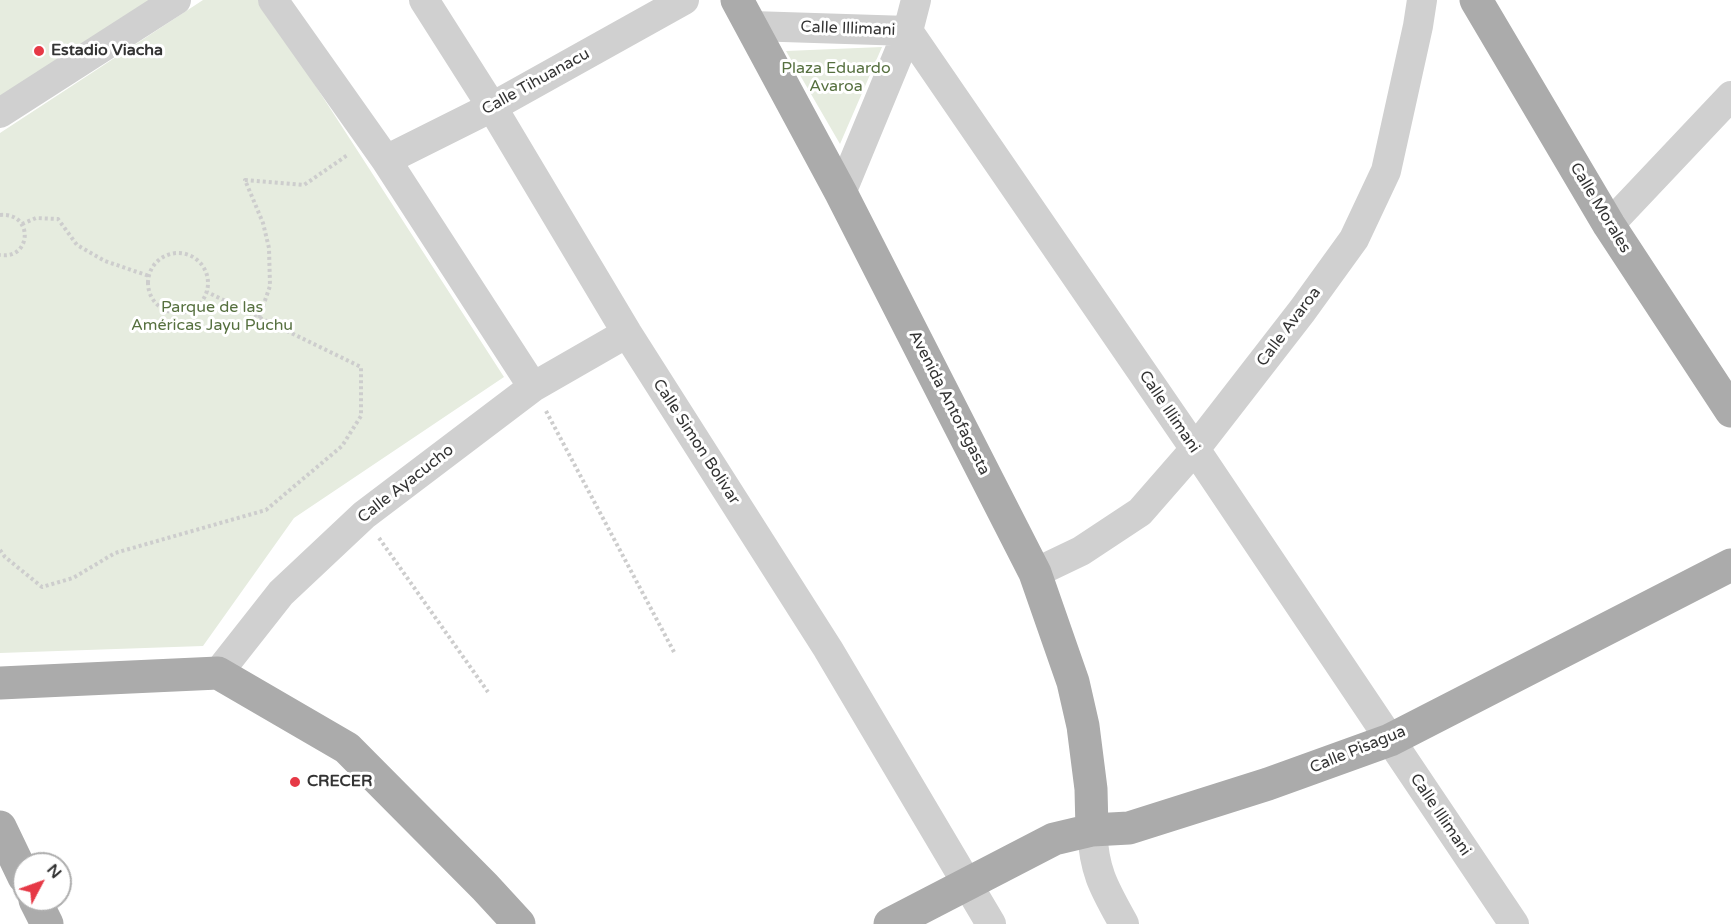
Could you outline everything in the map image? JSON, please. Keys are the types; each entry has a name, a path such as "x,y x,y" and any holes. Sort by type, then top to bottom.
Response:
{"main road":[{"name":"Calle Morales","path":"1476,0 1609,225 1730,408"},
{"name":"Avenida Antofagasta","path":"745,13 841,193 1035,573 1072,682 1083,726 1091,789 1092,830"},
{"name":"Calle Pisagua","path":"890,924 1054,839 1092,830 1129,828 1268,784 1390,740 1731,565"},
{"path":"0,683 218,673 347,748 519,924"},
{"path":"0,827 12,852"}],"street":[{"path":"0,113 176,0"},
{"path":"273,0 378,149 533,387"},
{"name":"Calle Simon Bolivar","path":"424,0 492,107 627,333 828,649 991,924"},
{"name":"Calle Tihuanacu","path":"378,149 492,107 684,0"},
{"path":"841,193 908,31 916,0"},
{"name":"Calle Avaroa","path":"1035,573 1081,551 1140,512 1195,449 1302,311 1354,239 1386,171 1422,0"},
{"name":"Calle Illimani","path":"745,13 908,31 1195,449 1514,924"},
{"path":"1609,225 1731,96"},
{"name":"Calle Ayacucho","path":"218,673 281,593 364,515 533,387 627,333"},
{"path":"1092,830 1093,855 1101,884 1124,924"}],"path":[{"path":"259,318 270,286 269,248 263,223 245,180 303,185 378,149"},
{"path":"0,215 12,216 22,224 25,231 23,245 12,254 0,255"},
{"path":"22,224 36,218 58,219 77,245 105,261 149,276"},
{"path":"186,254 195,258 202,265 208,283 207,292 202,302 185,313 165,311 151,296 148,286 149,276 152,267 167,255 186,254"},
{"path":"0,550 5,557 42,587 73,578 115,553 266,510 342,446 361,416 361,367 207,292"},
{"path":"533,387 674,652"},
{"path":"364,515 488,692"}],"green space":[{"name":"Estadio Viacha","path":"0,0 156,0 0,101"},
{"name":"Parque de las Américas Jayu Puchu","path":"203,0 260,0 504,377 294,518 203,646 0,653 0,133"},
{"name":"Plaza Eduardo Avaroa","path":"882,47 840,144 786,51"}],"place":[{"name":"Estadio Viacha","path":"39,51"},
{"name":"CRECER","path":"295,782"}]}
